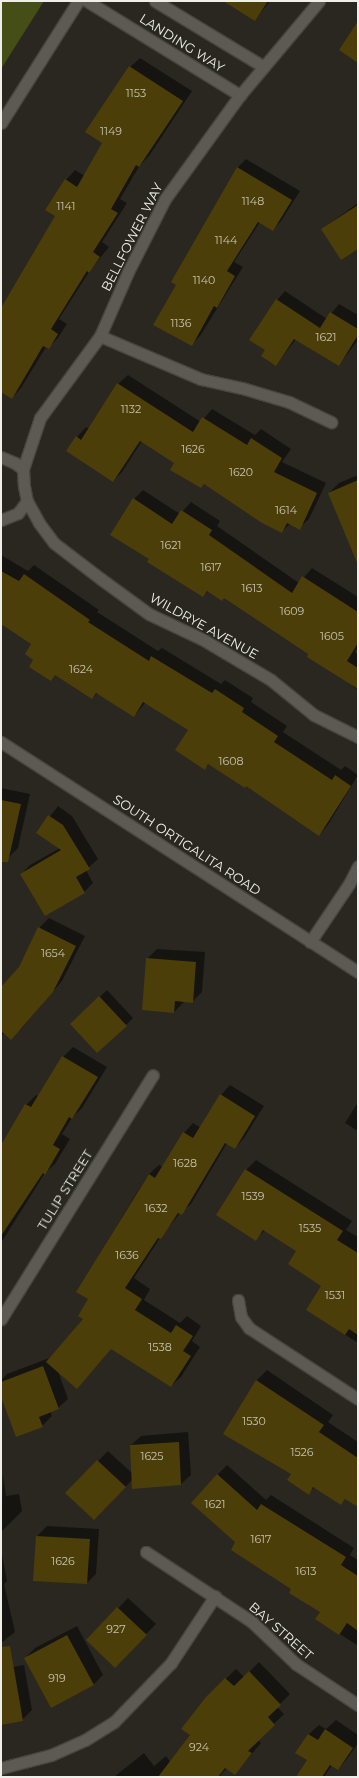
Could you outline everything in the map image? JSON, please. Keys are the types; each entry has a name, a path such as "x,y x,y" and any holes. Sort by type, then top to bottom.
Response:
{"street":[{"path":"1,123 78,1"},
{"name":"LANDING WAY","path":"87,1 240,96"},
{"name":"LANDING WAY","path":"155,1 264,67"},
{"name":"BELLFOWER WAY","path":"24,486 23,469 40,418 100,336 128,272 165,199 240,96 318,1"},
{"path":"100,336 201,379 242,388 289,402 331,422"},
{"path":"1,457 15,462 23,469"},
{"name":"WILDRYE AVENUE","path":"24,486 27,501 38,523 54,543 149,614 202,639 271,680 314,715 358,737"},
{"path":"1,520 18,513 27,501"},
{"name":"SOUTH ORTIGALITA ROAD","path":"1,742 358,972"},
{"path":"310,942 350,884 358,866"},
{"name":"TULIP STREET","path":"1,1319 153,1075"},
{"path":"238,1300 241,1317 249,1328 358,1399"},
{"name":"BAY STREET","path":"146,1552 215,1596 252,1622 296,1664 358,1704"},
{"path":"1,1768 51,1755 85,1740 114,1722 171,1663 215,1596"}],"green space":[{"path":"1,1 44,1 1,69"}],"building":[{"path":"223,1 268,1 255,21"},
{"path":"358,21 358,63 339,50"},
{"path":"129,66 183,101 139,167 136,165 111,209 118,213 93,252 100,257 89,273 87,271 51,329 58,334 49,349 43,346 12,399 1,392 1,308 55,216 45,210 65,179 77,187 102,143 85,132"},
{"path":"237,167 292,200 273,231 258,222 227,271 235,276 217,308 214,306 192,346 153,325 176,285 171,282"},
{"path":"358,205 358,249 341,260 321,229"},
{"path":"276,299 320,328 330,312 358,329 358,335 339,366 294,339 276,366 261,356 265,350 249,340"},
{"path":"117,383 193,432 202,417 247,445 251,438 282,458 274,472 317,493 300,530 287,523 282,533 262,523 204,484 201,488 170,470 174,463 140,441 113,482 66,451 76,436 81,440"},
{"path":"358,480 358,565 328,493"},
{"path":"133,498 172,524 181,510 212,530 209,535 292,593 302,576 358,612 358,643 347,661 358,668 358,689 307,657 308,654 224,598 222,601 207,591 203,597 147,562 149,559 110,535"},
{"path":"1,571 19,581 24,574 90,620 88,622 149,661 151,656 212,693 215,689 244,708 242,712 278,736 274,742 332,780 335,775 351,786 319,836 246,786 245,788 208,764 205,770 175,750 188,730 143,702 134,717 96,693 92,699 55,675 51,681 29,667 33,660 25,654 31,644 1,624"},
{"path":"1,800 21,804 8,862 1,862"},
{"path":"48,815 63,825 90,869 76,877 85,893 45,916 20,874 61,850 36,833"},
{"path":"38,927 76,946 53,992 11,1040 1,1031 1,987 19,967"},
{"path":"146,958 196,962 193,1003 175,1001 174,1013 142,1010"},
{"path":"99,996 127,1026 97,1053 70,1024"},
{"path":"62,1056 98,1077 72,1119 69,1117 53,1145 60,1149 45,1175 43,1173 1,1236 1,1145 25,1104 31,1107"},
{"path":"220,1094 255,1116 235,1149 225,1143 182,1215 178,1213 161,1239 158,1238 125,1288 142,1299 135,1310 171,1333 176,1325 193,1336 183,1351 191,1356 171,1387 111,1349 77,1389 46,1362 83,1319 78,1316 88,1299 76,1292 149,1174 155,1178 183,1132 193,1138"},
{"path":"245,1169 343,1231 337,1240 358,1253 358,1335 349,1329 345,1335 306,1310 321,1286 288,1264 296,1251 263,1230 256,1241 216,1215"},
{"path":"43,1366 59,1409 39,1417 43,1427 16,1437 1,1397 1,1382"},
{"path":"256,1380 324,1425 319,1432 358,1458 358,1507 345,1499 341,1505 313,1487 309,1495 287,1480 291,1474 223,1434"},
{"path":"179,1442 181,1485 132,1489 130,1445"},
{"path":"97,1460 126,1487 94,1520 65,1493"},
{"path":"217,1474 257,1510 261,1504 346,1557 341,1565 358,1576 358,1631 347,1623 339,1635 315,1619 320,1612 289,1593 291,1589 231,1550 235,1542 191,1503"},
{"path":"36,1536 90,1539 87,1584 33,1581"},
{"path":"117,1607 147,1635 115,1668 86,1640"},
{"path":"67,1635 94,1685 51,1708 24,1658"},
{"path":"10,1646 23,1721 1,1725 1,1647"},
{"path":"249,1671 281,1705 268,1717 275,1725 248,1751 252,1753 235,1775 225,1768 218,1777 158,1777 190,1735 181,1729 206,1697 225,1678 234,1686"},
{"path":"325,1729 353,1748 338,1770 330,1765 322,1777 296,1777 307,1760 295,1753 308,1734 318,1740"}]}
